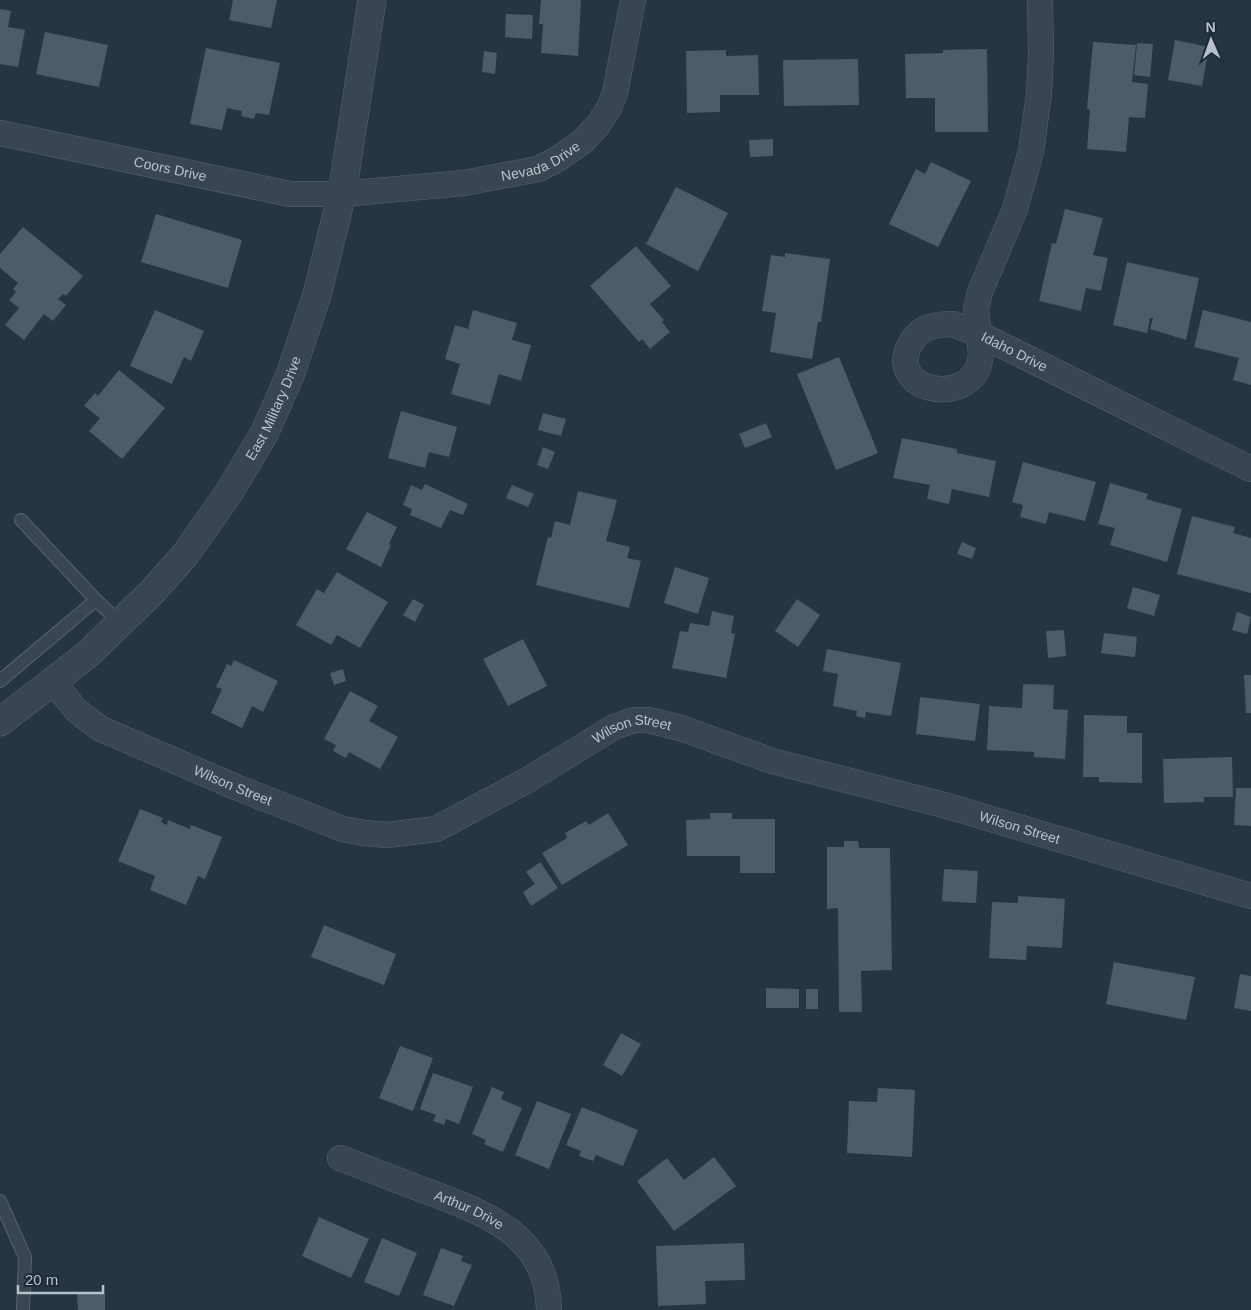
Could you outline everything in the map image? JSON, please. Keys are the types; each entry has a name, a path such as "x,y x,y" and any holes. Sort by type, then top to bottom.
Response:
{"street":[{"name":"East Military Drive","path":"0,722 53,682 120,623 185,556 230,491 264,432 290,375 316,295 342,194 372,0"},
{"name":"Nevada Drive","path":"342,194 464,183 538,169 556,160 582,142 598,125 609,108 615,93 633,0"},
{"name":"Idaho Drive","path":"1040,0 1041,52 1039,94 1031,151 1015,209 980,292 976,310 979,334 1251,469"},
{"name":"Coors Drive","path":"0,133 290,194 342,194"},
{"name":"Wilson Street","path":"53,682 77,711 101,729 247,791 343,829 364,833 387,835 436,829 526,781 614,727 634,720 648,720 681,728 772,761 944,805 1251,896"},
{"name":"Arthur Drive","path":"340,1158 468,1207 500,1222 522,1241 536,1260 545,1282 549,1310"}],"lane":[{"path":"21,520 120,623"},
{"path":"0,681 96,600"},
{"path":"0,1201 25,1257 24,1310"}],"building":[{"path":"233,0 277,0 271,28 229,20"},
{"path":"541,0 581,0 578,56 541,53 543,24 539,24"},
{"path":"0,9 11,11 8,27 25,30 18,67 0,64"},
{"path":"506,14 533,15 532,39 505,37"},
{"path":"45,32 108,45 99,87 36,74"},
{"path":"1175,40 1209,47 1202,86 1168,80"},
{"path":"1093,42 1136,45 1132,82 1148,84 1145,118 1129,117 1126,152 1087,149 1090,110 1087,109"},
{"path":"1137,43 1153,44 1150,77 1134,75"},
{"path":"206,48 280,63 269,115 256,113 254,119 241,116 242,111 227,108 222,130 190,124"},
{"path":"987,49 988,132 935,132 935,98 906,98 905,54 943,53 943,50"},
{"path":"726,50 726,56 758,55 759,95 720,95 720,112 687,113 686,51"},
{"path":"484,51 497,53 495,74 482,72"},
{"path":"858,59 859,105 784,106 783,60"},
{"path":"773,139 773,156 750,157 749,140"},
{"path":"931,162 971,181 938,247 889,224 916,169 925,174"},
{"path":"676,187 728,213 698,271 646,244"},
{"path":"1065,209 1103,218 1093,255 1108,258 1101,291 1086,288 1081,311 1039,301 1052,243 1056,244"},
{"path":"156,214 242,240 228,288 141,262"},
{"path":"23,227 83,276 66,296 63,294 58,299 66,305 53,321 44,314 24,340 5,325 19,308 9,300 16,292 13,289 18,283 0,268 0,254"},
{"path":"636,246 671,286 650,304 664,320 662,322 670,332 650,349 642,339 639,342 590,286"},
{"path":"785,253 830,259 821,322 818,322 812,359 770,352 776,313 762,311 771,255 785,257"},
{"path":"1127,262 1199,278 1186,340 1150,329 1153,318 1150,318 1147,333 1113,325"},
{"path":"155,310 204,331 191,361 184,357 172,384 130,366"},
{"path":"473,310 517,323 512,340 531,345 521,381 499,374 490,405 451,394 460,364 445,359 455,325 468,329"},
{"path":"1203,310 1251,322 1251,385 1233,380 1239,358 1194,347"},
{"path":"839,357 878,453 836,470 797,374"},
{"path":"119,370 165,408 122,459 89,431 100,418 84,406 95,393 98,396"},
{"path":"401,411 457,427 449,457 429,452 425,468 388,458"},
{"path":"543,413 566,419 561,436 538,430"},
{"path":"766,423 772,437 745,448 739,434"},
{"path":"902,438 957,449 957,453 996,461 989,497 952,489 949,504 927,499 930,485 893,478"},
{"path":"543,447 555,452 548,469 537,465"},
{"path":"1023,462 1096,482 1085,521 1049,512 1046,524 1020,517 1023,505 1012,502"},
{"path":"1110,483 1148,494 1146,499 1182,509 1167,562 1110,545 1115,528 1098,524"},
{"path":"425,484 468,504 463,515 450,510 441,528 410,515 412,509 403,505 411,485 422,490"},
{"path":"512,485 534,494 528,507 506,498"},
{"path":"578,491 617,500 606,541 630,547 627,558 641,561 629,608 536,585 548,537 551,538 555,521 570,525"},
{"path":"367,512 397,527 381,567 346,549"},
{"path":"1192,516 1235,527 1233,533 1251,538 1251,593 1177,574"},
{"path":"962,542 976,548 972,559 957,554"},
{"path":"675,567 709,578 698,614 664,603"},
{"path":"337,572 388,602 360,648 337,635 331,645 296,625 317,589 324,593"},
{"path":"1133,587 1160,595 1154,616 1127,608"},
{"path":"413,599 424,605 415,622 403,615"},
{"path":"797,599 820,615 798,647 775,631"},
{"path":"712,611 734,616 731,633 735,634 726,678 672,668 680,631 688,632 690,623 709,626"},
{"path":"1237,612 1251,617 1247,634 1232,630"},
{"path":"1064,630 1066,656 1048,658 1046,631"},
{"path":"1104,633 1137,637 1135,657 1101,653"},
{"path":"523,639 547,686 508,706 483,659"},
{"path":"827,649 901,663 891,716 866,712 865,718 856,716 857,711 833,706 838,674 823,671"},
{"path":"234,660 278,681 263,712 252,706 242,728 211,713 222,689 216,687 227,664 231,666"},
{"path":"343,669 346,681 334,685 330,673"},
{"path":"1244,675 1251,675 1251,713 1246,713"},
{"path":"1023,684 1054,685 1053,709 1068,710 1065,759 1034,757 1034,752 987,750 989,706 1022,708"},
{"path":"350,691 378,706 369,721 398,737 380,769 349,752 346,758 333,751 336,745 324,739"},
{"path":"920,697 980,704 975,741 916,734"},
{"path":"1084,715 1127,716 1127,733 1142,733 1142,783 1099,782 1099,777 1083,777"},
{"path":"1232,757 1233,797 1204,797 1204,802 1164,803 1163,759"},
{"path":"1236,788 1251,788 1251,826 1234,825"},
{"path":"140,809 163,818 161,822 167,825 168,820 190,829 191,825 222,837 205,879 198,876 186,905 150,890 155,876 118,861"},
{"path":"608,813 628,845 562,885 542,853 567,838 565,833 586,821 589,825"},
{"path":"710,813 732,813 732,819 775,819 775,873 740,873 740,856 687,856 686,820 710,819"},
{"path":"844,841 858,841 859,848 890,848 892,970 861,971 862,1012 839,1012 838,908 827,909 827,847 844,847"},
{"path":"540,862 558,888 531,906 523,892 535,884 526,872"},
{"path":"944,869 978,871 976,903 942,901"},
{"path":"1018,896 1065,899 1062,948 1027,946 1026,960 989,958 992,902 1018,903"},
{"path":"324,925 396,954 384,985 311,957"},
{"path":"1114,962 1195,977 1186,1020 1106,1004"},
{"path":"1240,974 1251,976 1251,1011 1234,1008"},
{"path":"766,988 799,989 799,1008 766,1008"},
{"path":"806,989 818,989 818,1009 806,1009"},
{"path":"621,1033 641,1044 622,1076 603,1065"},
{"path":"400,1046 433,1058 413,1111 379,1098"},
{"path":"433,1073 473,1087 459,1124 446,1119 444,1125 433,1121 436,1115 420,1109"},
{"path":"492,1087 504,1092 501,1099 522,1108 503,1152 484,1144 486,1140 472,1134"},
{"path":"878,1088 915,1090 912,1157 847,1153 849,1101 877,1102"},
{"path":"537,1101 571,1114 549,1169 515,1155"},
{"path":"582,1107 638,1130 623,1166 596,1155 593,1161 579,1156 581,1151 566,1145"},
{"path":"714,1157 736,1186 674,1231 637,1181 667,1158 684,1180"},
{"path":"319,1217 369,1239 351,1278 302,1256"},
{"path":"382,1238 417,1253 399,1296 364,1282"},
{"path":"744,1243 745,1280 705,1281 706,1304 658,1306 656,1246"},
{"path":"441,1248 463,1256 461,1261 472,1265 454,1306 423,1295"},
{"path":"105,1293 105,1310 78,1310 77,1294"}]}
